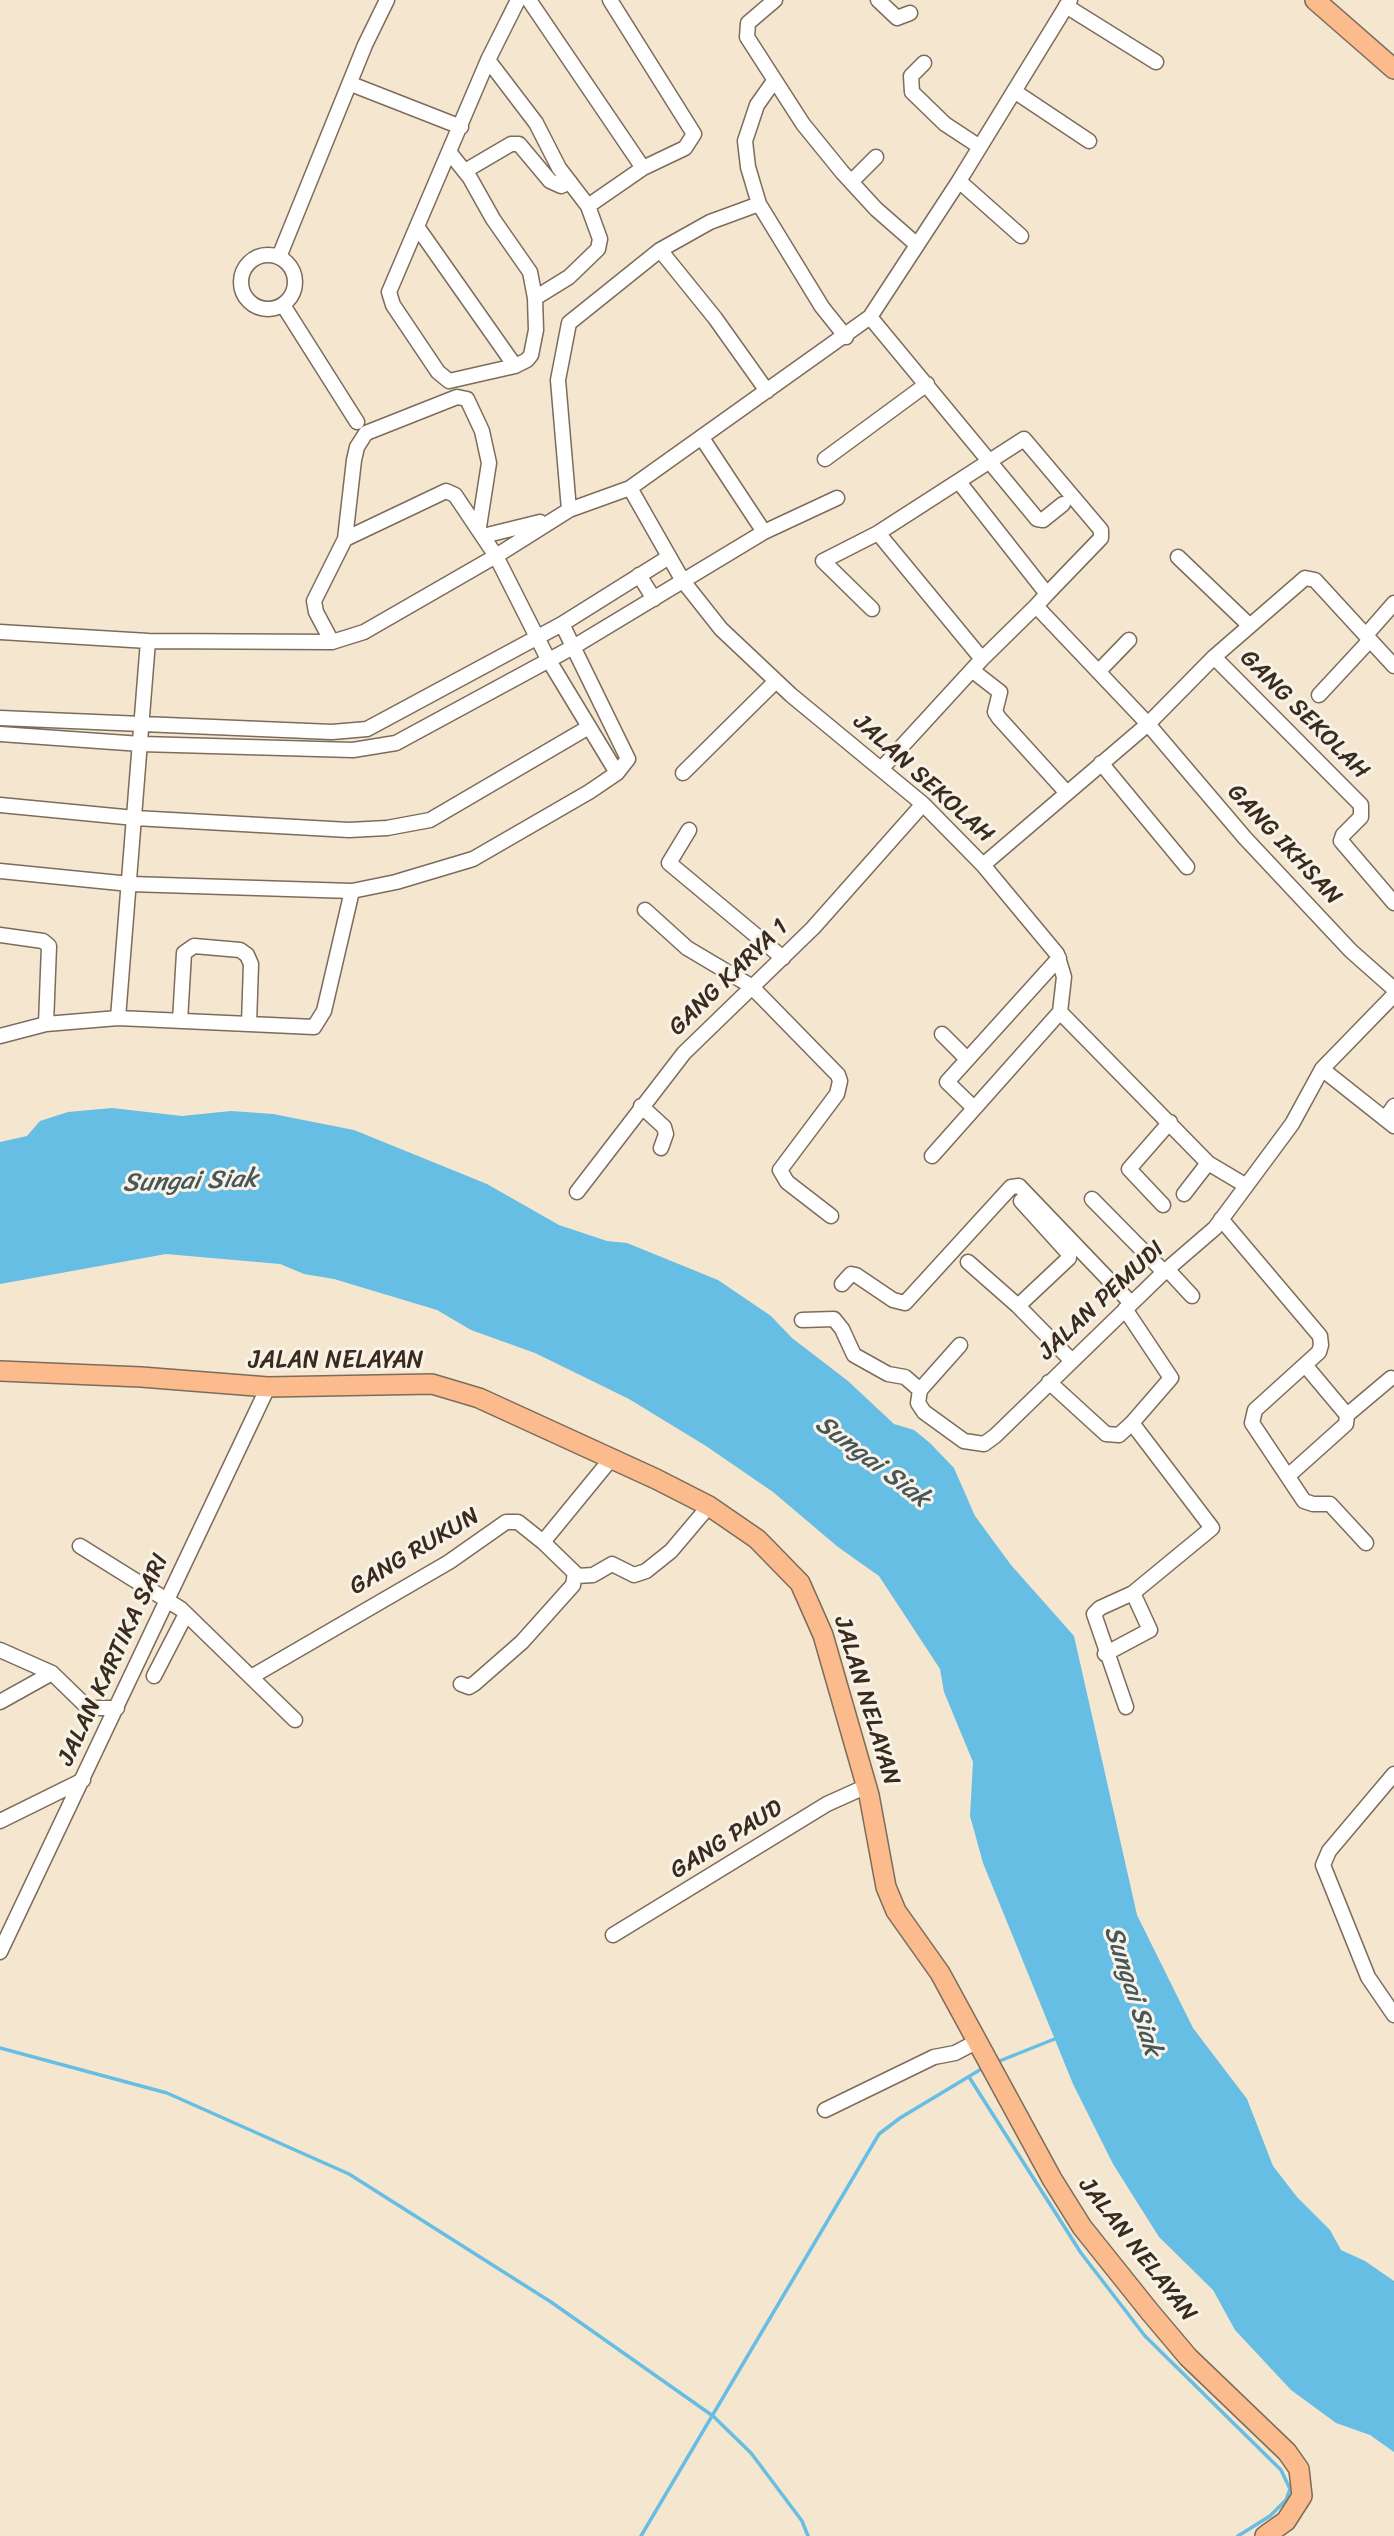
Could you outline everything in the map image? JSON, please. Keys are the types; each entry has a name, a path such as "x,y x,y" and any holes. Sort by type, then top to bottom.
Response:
{"main road":[{"path":"1315,0 1393,63"},
{"name":"JALAN NELAYAN","path":"0,1371 141,1377 268,1388 432,1384 479,1398 611,1459 709,1506 757,1539 800,1583 823,1635 867,1786 886,1887 891,1899 940,1973 993,2073 1082,2227 1188,2357 1287,2452 1299,2469 1302,2496 1286,2521 1265,2536"}],"street":[{"path":"279,257 387,0"},
{"path":"450,153 530,272 537,330 531,355 515,366 449,381 438,372 393,305 388,292 418,228 488,60 518,0"},
{"path":"529,0 643,168"},
{"path":"588,206 643,168 685,148 694,134 610,0"},
{"path":"775,0 748,23 747,37 803,124 851,182 916,244"},
{"path":"878,0 897,18 910,13"},
{"path":"0,632 148,642 332,642 364,632 496,556 551,519 631,488 846,337 870,317 959,181 1068,3 1156,62"},
{"path":"488,60 536,122 548,150 588,206 600,239 598,249 569,276 535,298"},
{"path":"924,63 911,76 912,92 946,124 980,147"},
{"path":"774,81 757,105 745,141 759,204 822,307 846,337"},
{"path":"351,84 461,127"},
{"path":"1014,91 1089,141"},
{"path":"465,172 511,144 519,144 550,181 561,186 570,182"},
{"path":"851,182 876,157"},
{"path":"959,181 1021,236"},
{"path":"569,510 558,380 566,331 575,317 660,250 710,222 759,204"},
{"path":"418,228 515,366"},
{"path":"660,250 715,318 767,391"},
{"path":"266,255 279,257 293,271 296,283 292,296 283,305 271,310 257,307 247,299 242,287 242,274 254,259 266,255"},
{"path":"283,305 357,422"},
{"path":"870,317 1039,520 1063,504"},
{"path":"825,459 927,384"},
{"path":"332,642 316,612 314,601 345,539 354,460 357,447 366,433 462,396 467,399 482,431 489,464 481,532"},
{"path":"702,438 764,532"},
{"path":"872,608 824,561 878,533 1021,440 1027,440 1101,530 1101,538 982,659 883,768"},
{"path":"959,482 1047,594"},
{"name":"JALAN SEKOLAH","path":"631,488 683,581 721,629 776,681 923,804 983,865 1148,724 1214,657 1300,581 1310,578 1315,580 1368,637"},
{"path":"345,539 446,491 456,495 496,556 548,659 617,773"},
{"path":"0,734 141,744 374,749 396,743 575,646 764,532 837,498"},
{"path":"481,532 551,519"},
{"path":"878,533 982,659"},
{"path":"0,718 332,732 367,729 562,624 669,557"},
{"path":"1178,557 1249,625"},
{"path":"639,575 654,599"},
{"path":"1319,695 1394,603"},
{"name":"GANG IKHSAN","path":"1036,606 1148,724 1245,838 1351,951 1394,989"},
{"path":"0,871 130,884 352,891 396,883 473,859 617,773 626,764 627,753 562,624"},
{"path":"1368,637 1394,666"},
{"path":"1099,671 1129,640"},
{"path":"118,1018 148,642"},
{"name":"GANG SEKOLAH","path":"1214,657 1361,805 1361,817 1343,835 1341,841 1394,903"},
{"path":"973,671 1000,692 995,712 1067,793"},
{"path":"683,773 776,681"},
{"path":"0,805 135,818 349,830 387,828 430,820 589,727"},
{"path":"367,729 374,749"},
{"path":"1101,763 1187,867"},
{"name":"GANG KARYA 1","path":"577,1192 684,1053 783,958 923,804"},
{"path":"689,830 669,863 783,958"},
{"path":"932,1156 1060,1012 1064,977 1059,958 983,865"},
{"path":"0,1036 46,1024 118,1018 317,1026 324,1011 352,891"},
{"path":"645,910 687,948 751,986 840,1081 837,1094 780,1170 787,1182 831,1216"},
{"path":"0,934 43,941 49,946 46,1024"},
{"path":"180,1021 184,953 194,946 240,950 247,955 251,964 249,1024"},
{"path":"974,1108 947,1082 1059,958"},
{"name":"JALAN PEMUDI","path":"919,1390 918,1403 924,1412 964,1441 984,1444 1165,1270 1206,1237 1292,1124 1322,1069 1394,995"},
{"path":"1060,1012 1208,1163 1245,1185"},
{"path":"942,1034 967,1059"},
{"path":"1322,1069 1390,1123 1394,1107"},
{"path":"641,1106 664,1127 666,1134 661,1148"},
{"path":"1163,1205 1129,1169 1170,1122"},
{"path":"1184,1194 1208,1163"},
{"path":"842,1284 851,1274 856,1275 893,1300 905,1303 1011,1187 1019,1186 1128,1306 1171,1378 1119,1435 1106,1434 1049,1382"},
{"path":"1092,1199 1192,1296"},
{"path":"1018,1306 1069,1258 1069,1254 1021,1201"},
{"path":"1222,1219 1320,1336 1319,1352 1253,1415 1252,1423 1304,1501 1330,1504 1366,1543"},
{"path":"968,1262 1018,1306 1071,1360"},
{"path":"802,1320 834,1320 842,1329 855,1355 888,1374 905,1377 919,1390 960,1345"},
{"path":"1305,1365 1347,1415"},
{"path":"1288,1476 1346,1424 1347,1415 1391,1378"},
{"name":"JALAN KARTIKA SARI","path":"0,1952 117,1708 176,1607 226,1471 268,1388"},
{"path":"1126,1707 1105,1654 1094,1614 1100,1608 1133,1593 1212,1528 1132,1423"},
{"path":"543,1542 611,1459"},
{"path":"461,1684 469,1687 474,1684 522,1642 573,1586 576,1576 593,1575 612,1564 634,1575 646,1571 671,1551 709,1506"},
{"name":"GANG RUKUN","path":"251,1677 449,1562 506,1522 518,1522 543,1542 576,1576"},
{"path":"80,1546 176,1607 295,1720"},
{"path":"1105,1654 1150,1630 1133,1593"},
{"path":"154,1676 176,1607"},
{"path":"0,1650 52,1673 85,1705 92,1708 117,1708"},
{"path":"0,1702 52,1673"},
{"path":"1394,1774 1329,1851 1324,1865 1368,1977 1394,2015"},
{"path":"0,1822 83,1780"},
{"name":"GANG PAUD","path":"612,1935 827,1804 867,1786"},
{"path":"825,2110 934,2057 981,2047"}],"water":[{"name":"Sungai Siak","path":"112,1108 182,1116 231,1111 273,1114 354,1130 487,1184 559,1225 607,1241 627,1243 718,1280 771,1316 792,1338 848,1381 894,1424 914,1430 954,1468 975,1516 1011,1565 1074,1636 1137,1915 1193,2028 1247,2099 1273,2166 1297,2197 1330,2230 1341,2250 1365,2261 1394,2281 1394,2452 1370,2435 1336,2423 1291,2390 1235,2330 1213,2290 1159,2237 1113,2164 1073,2084 983,1863 970,1816 973,1762 944,1692 940,1669 879,1576 838,1547 773,1492 706,1446 629,1399 535,1353 471,1330 437,1310 334,1279 304,1274 280,1264 166,1254 0,1284 0,1142 27,1136 40,1121 68,1112"}],"waterway":[{"path":"997,2062 1057,2038"},
{"path":"0,2048 167,2093 349,2174 551,2302 713,2416 751,2453 802,2521 808,2536"},
{"path":"641,2536 879,2134 900,2118 983,2068"},
{"path":"969,2077 1081,2253 1145,2336 1281,2470 1290,2489 1286,2500 1270,2516 1238,2536"}]}
